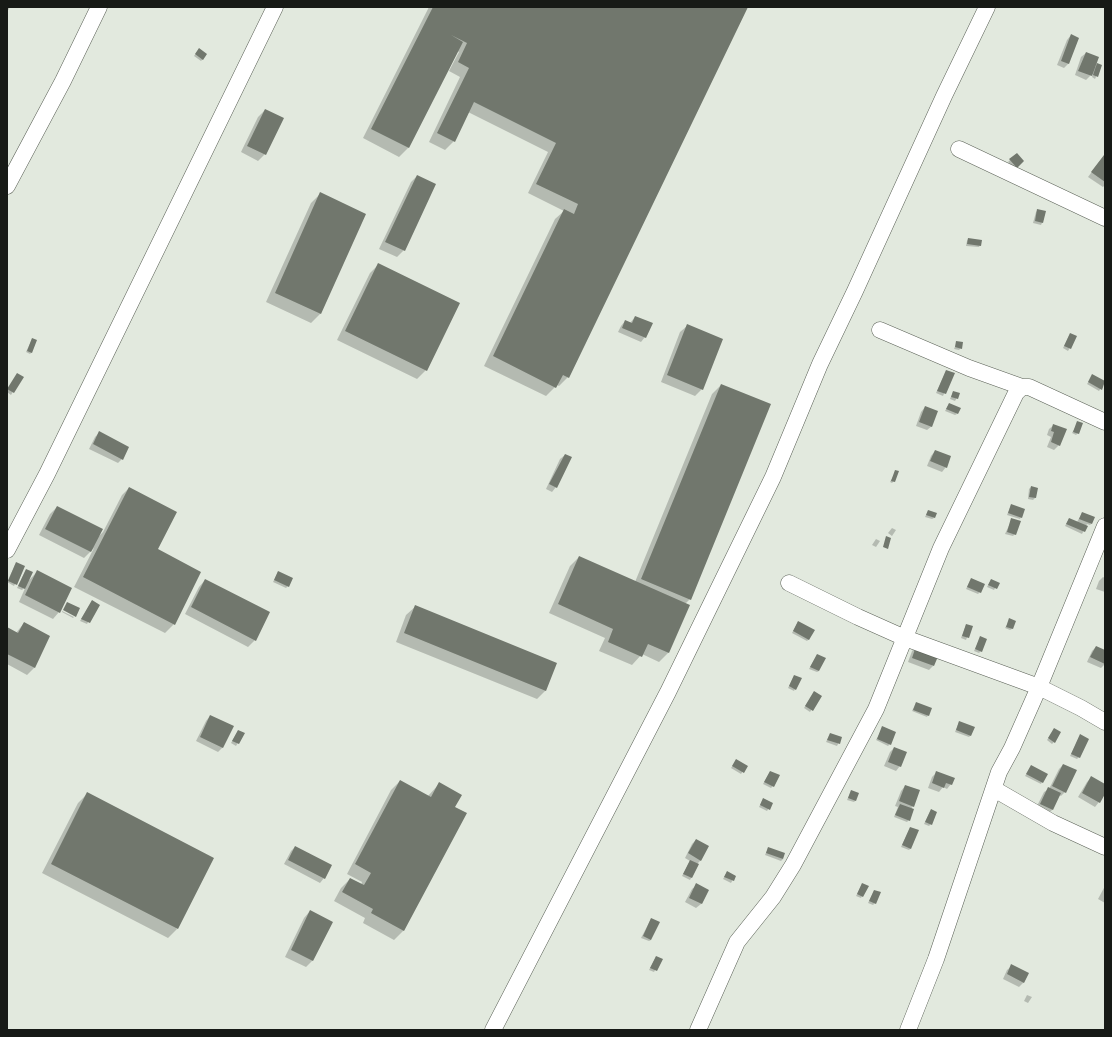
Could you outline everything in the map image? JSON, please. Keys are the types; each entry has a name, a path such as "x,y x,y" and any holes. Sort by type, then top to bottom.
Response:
{"street":[{"path":"7,186 63,81 99,7"},
{"path":"493,1030 673,683 773,477 820,364 986,7"},
{"path":"7,550 47,474 272,8"},
{"path":"959,150 1105,218"},
{"path":"880,330 969,368 1022,386 1030,387 1105,422"},
{"path":"698,1030 737,942 773,897 793,865 876,709 942,548 1016,393 1022,386"},
{"path":"908,1030 938,951 999,772 1012,748 1039,687 1105,526"},
{"path":"789,583 819,599 904,638 1039,687 1105,722"},
{"path":"994,789 1053,824 1105,847"}],"building":[{"path":"433,7 748,7 569,378 563,375 556,388 493,356 564,209 574,214 578,204 536,184 556,143 474,102 455,142 437,133 469,68 458,62 467,43 451,35 463,42 409,148 371,129"},
{"path":"1071,34 1079,38 1069,64 1061,61"},
{"path":"199,48 207,54 203,60 195,54"},
{"path":"1086,52 1099,57 1092,76 1078,71"},
{"path":"1097,63 1102,65 1098,77 1093,75"},
{"path":"265,109 284,118 266,155 247,146"},
{"path":"1017,153 1024,161 1017,168 1009,159"},
{"path":"1104,155 1105,156 1105,182 1091,172"},
{"path":"417,175 436,184 405,251 385,242"},
{"path":"320,192 366,214 321,314 275,293"},
{"path":"1037,209 1046,211 1043,223 1035,221"},
{"path":"968,238 982,240 981,246 967,244"},
{"path":"378,263 460,303 427,371 345,331"},
{"path":"635,316 653,323 646,338 622,328 625,320 632,323"},
{"path":"687,324 723,339 703,390 667,375"},
{"path":"1070,333 1077,336 1071,349 1064,346"},
{"path":"32,338 37,340 32,353 27,351"},
{"path":"956,341 963,342 962,349 955,347"},
{"path":"946,370 955,373 946,394 937,391"},
{"path":"17,373 24,377 14,393 7,389"},
{"path":"1092,374 1105,381 1102,390 1088,382"},
{"path":"721,384 771,404 691,600 641,579"},
{"path":"953,391 960,393 958,399 951,397"},
{"path":"949,403 961,408 958,414 946,409"},
{"path":"925,406 938,411 932,427 919,422"},
{"path":"1077,421 1083,423 1079,434 1073,432"},
{"path":"1053,424 1067,429 1060,446 1051,442 1054,432 1051,431"},
{"path":"99,431 129,447 123,460 93,444"},
{"path":"935,450 951,456 947,468 930,461"},
{"path":"565,454 572,457 557,488 549,484"},
{"path":"895,470 899,471 895,482 891,481"},
{"path":"1031,486 1038,488 1036,498 1029,497"},
{"path":"129,487 177,512 158,549 201,572 175,625 83,577"},
{"path":"1011,504 1025,509 1022,518 1008,513"},
{"path":"57,506 103,529 91,552 45,529"},
{"path":"928,510 937,513 935,518 926,515"},
{"path":"1082,512 1095,517 1092,524 1079,519"},
{"path":"1011,518 1021,521 1016,535 1007,532"},
{"path":"1069,518 1088,526 1085,532 1066,524"},
{"path":"886,536 891,538 888,549 883,547"},
{"path":"579,556 690,605 669,653 648,644 642,657 608,642 613,629 558,604"},
{"path":"16,562 25,566 17,585 8,581"},
{"path":"26,569 33,572 25,589 18,586"},
{"path":"37,570 72,588 60,613 25,595"},
{"path":"278,571 293,578 289,587 274,580"},
{"path":"971,578 985,584 981,593 967,587"},
{"path":"205,579 270,612 256,641 191,607"},
{"path":"991,579 1000,583 997,589 988,585"},
{"path":"92,600 100,605 90,623 81,619"},
{"path":"67,602 80,608 76,617 63,610"},
{"path":"415,605 557,663 546,691 404,633"},
{"path":"1009,618 1016,621 1013,629 1006,627"},
{"path":"798,621 815,630 809,640 793,631"},
{"path":"24,622 50,636 35,668 7,654 7,627 18,633"},
{"path":"966,624 973,626 969,638 962,636"},
{"path":"980,636 987,639 982,652 975,649"},
{"path":"916,646 939,654 934,666 912,658"},
{"path":"1096,646 1105,650 1105,664 1090,657"},
{"path":"817,654 826,658 819,671 810,667"},
{"path":"794,675 802,678 796,690 789,686"},
{"path":"814,691 822,696 813,711 805,706"},
{"path":"916,702 932,708 929,716 913,710"},
{"path":"210,715 234,726 223,748 200,737"},
{"path":"959,721 975,727 971,736 956,730"},
{"path":"882,726 896,732 891,745 877,739"},
{"path":"1054,728 1061,732 1055,743 1048,738"},
{"path":"238,730 245,733 239,744 232,741"},
{"path":"830,733 842,737 840,744 827,740"},
{"path":"1080,734 1089,739 1080,758 1071,754"},
{"path":"894,747 907,752 901,767 888,762"},
{"path":"736,759 748,766 744,773 732,766"},
{"path":"1063,764 1077,770 1066,793 1052,786"},
{"path":"1031,765 1048,774 1043,783 1026,774"},
{"path":"770,771 780,775 774,787 764,782"},
{"path":"936,771 955,778 952,785 946,783 944,788 932,783"},
{"path":"1091,776 1105,784 1105,794 1100,803 1082,793"},
{"path":"400,780 431,797 439,782 462,795 455,807 467,813 404,931 371,913 373,909 342,892 350,878 364,885 371,873 355,864"},
{"path":"905,785 920,790 914,807 899,801"},
{"path":"1048,787 1061,793 1053,810 1040,804"},
{"path":"851,790 859,793 856,801 848,798"},
{"path":"87,792 214,858 178,929 51,864"},
{"path":"763,798 773,803 770,810 760,805"},
{"path":"900,804 914,809 910,821 895,815"},
{"path":"931,809 937,812 932,825 925,822"},
{"path":"910,827 919,830 911,849 902,845"},
{"path":"696,839 709,846 701,861 688,853"},
{"path":"295,846 332,865 325,879 288,860"},
{"path":"768,847 785,853 783,859 766,853"},
{"path":"690,860 699,864 692,878 683,874"},
{"path":"727,871 736,876 734,881 724,877"},
{"path":"696,883 709,890 702,904 689,898"},
{"path":"862,883 869,886 863,897 857,894"},
{"path":"874,890 881,892 876,904 869,901"},
{"path":"310,910 333,922 313,961 291,950"},
{"path":"651,918 660,922 651,940 643,936"},
{"path":"656,956 663,959 657,971 650,968"},
{"path":"1011,964 1029,973 1024,983 1007,974"}]}
